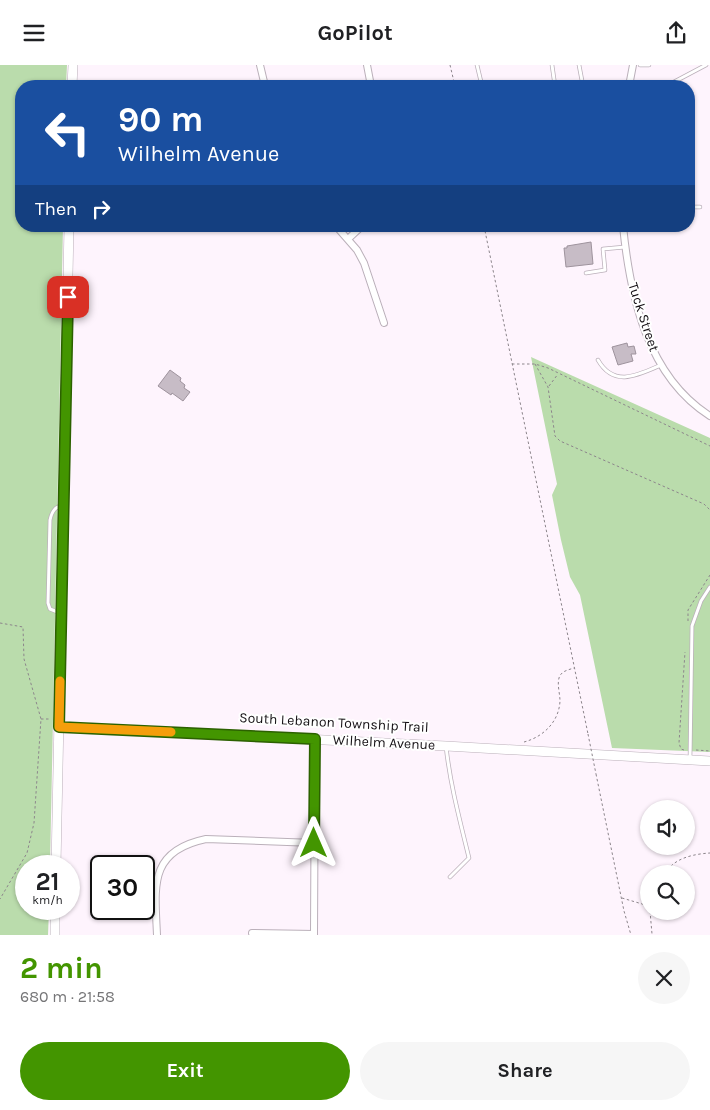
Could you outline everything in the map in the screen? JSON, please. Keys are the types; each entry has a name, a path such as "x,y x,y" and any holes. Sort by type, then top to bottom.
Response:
{"main road":[{"path":"72,80 73,65"},
{"path":"56,855 69,232"},
{"name":"Wilhelm Avenue","path":"59,723 710,761"},
{"path":"55,920 55,935"}],"street":[{"path":"260,65 264,80"},
{"path":"367,65 370,80"},
{"path":"630,80 633,65"},
{"path":"342,232 357,250 364,263 384,323"},
{"path":"348,239 356,232"},
{"name":"Tuck Street","path":"624,232 625,247 648,340 661,365 677,389 710,417"},
{"path":"252,933 314,935 315,739"},
{"path":"157,935 155,886 161,867 173,852 188,843 206,839 314,843"}],"lane":[{"path":"478,65 481,80"},
{"path":"552,65 555,80"},
{"path":"579,65 582,80"},
{"path":"640,65 649,65"},
{"path":"694,65 696,70"},
{"path":"678,80 706,65"},
{"path":"695,207 700,207"},
{"path":"586,273 605,270 603,249 625,247"},
{"path":"598,360 602,368 611,374 631,378 661,365"},
{"path":"61,613 50,609 48,603 50,520 51,513 57,507 64,505"},
{"path":"690,760 692,626 701,601 710,587"},
{"path":"446,745 455,803 469,858 450,877"}],"path":[{"path":"450,65 454,80"},
{"path":"485,232 621,897 631,935"},
{"path":"512,364 535,364 548,368 710,446"},
{"path":"535,364 548,387 555,436 560,441 704,504 710,510"},
{"path":"548,387 558,374"},
{"path":"0,623 23,627 24,659 41,719 34,823 27,853 0,899"},
{"path":"519,742 529,741 552,724 559,707 559,678 563,672 574,668"},
{"path":"41,719 59,723"},
{"path":"669,865 694,854 710,853"},
{"path":"621,897 640,903"},
{"path":"651,920 652,934"}],"green space":[{"path":"0,65 67,65 66,80 15,80 15,232 63,232 50,855 15,855 15,920 49,920 48,935 0,935"},
{"path":"531,357 710,438 710,752 612,748 580,595 570,577 561,540 552,495 557,484"}],"building":[{"path":"591,242 593,264 566,267 564,248"},
{"path":"627,343 628,347 634,346 636,354 631,354 633,361 618,365 612,347"},
{"path":"170,370 181,378 180,381 185,385 184,388 190,392 183,401 158,386"}],"slow traffic":[{"path":"60,681 59,727 171,732"}],"route":[{"path":"68,297 59,727 315,739 314,843"}]}
